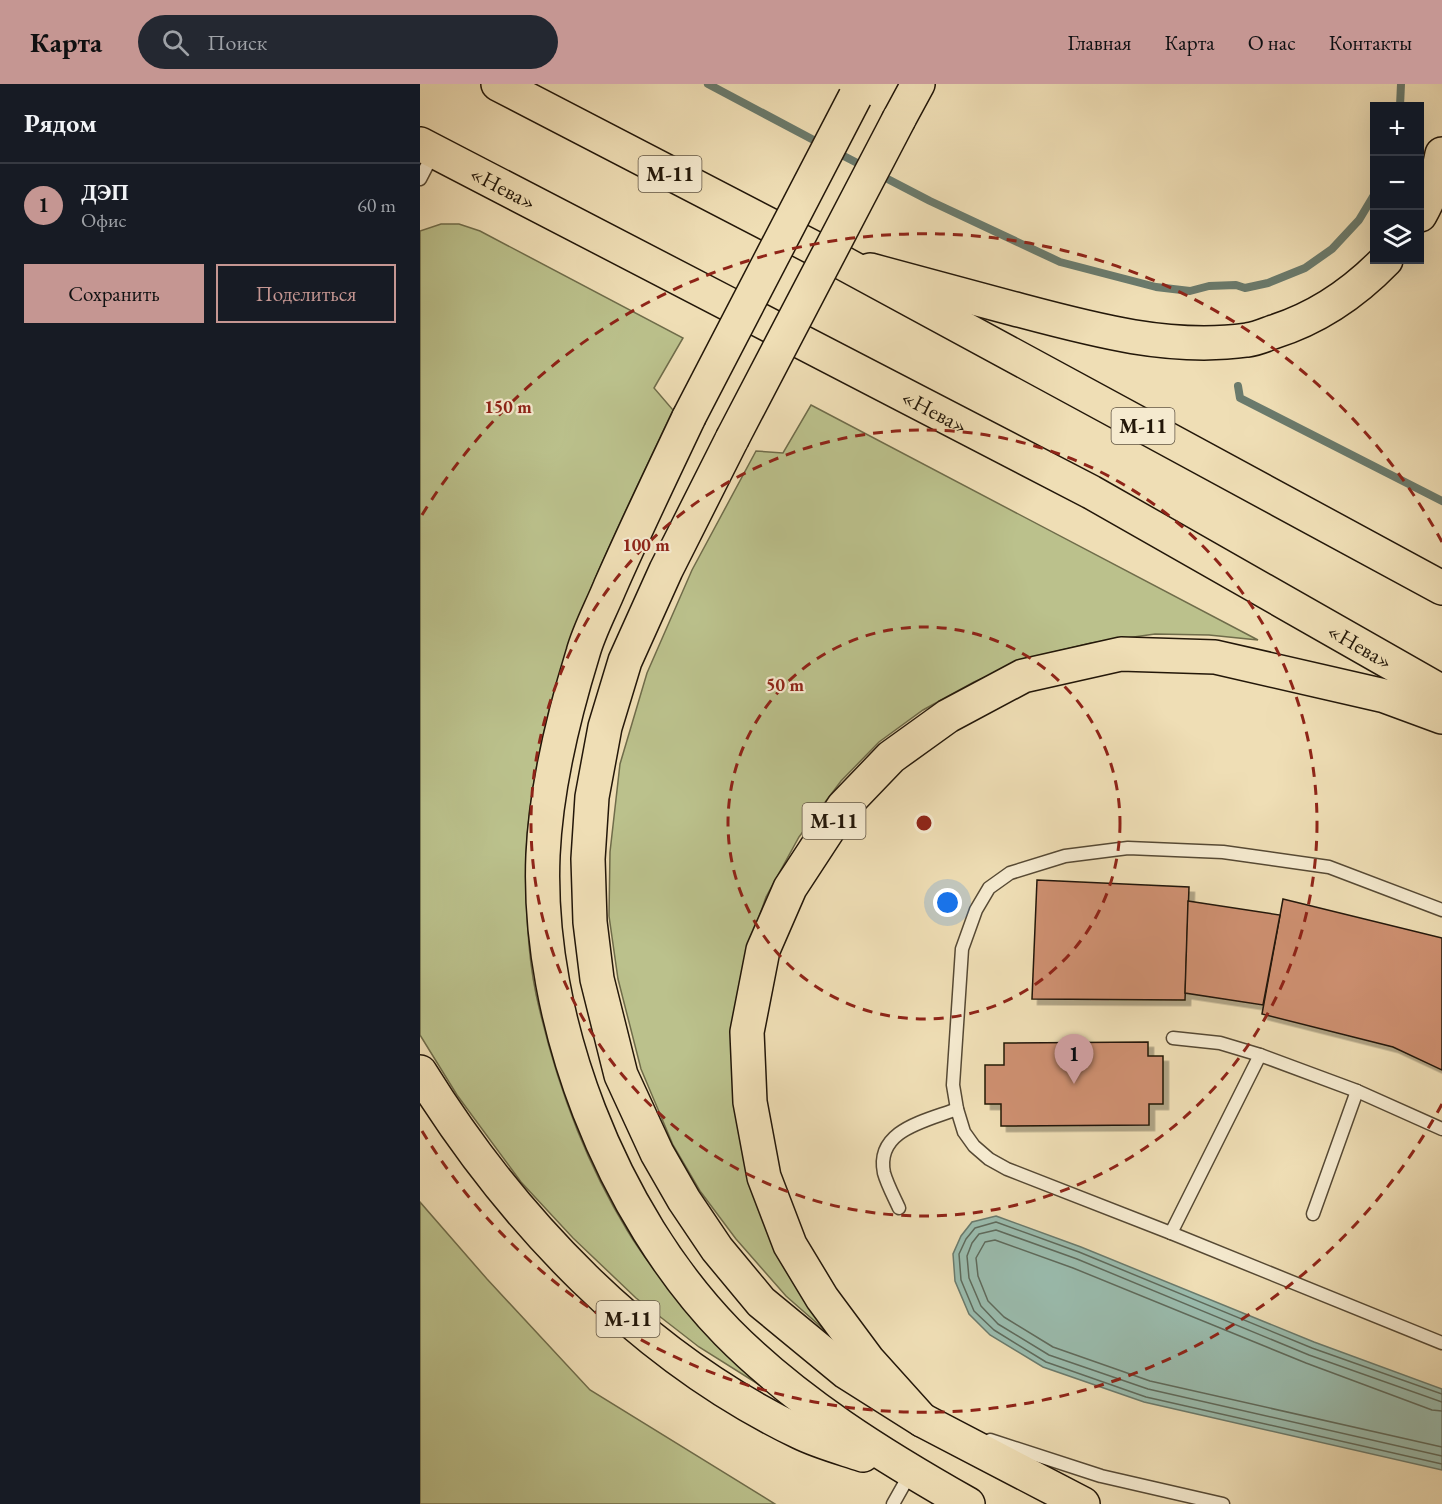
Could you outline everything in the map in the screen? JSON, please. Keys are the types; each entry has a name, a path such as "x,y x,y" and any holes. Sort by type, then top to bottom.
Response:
{"main road":[{"name":"М-11","path":"498,84 843,263 1442,588"},
{"name":"М-11","path":"918,84 732,440 666,570 625,661 605,727 592,797 588,859 590,922 597,979 621,1075 657,1153 684,1200 717,1249 761,1302 846,1372 927,1422 1083,1504"},
{"name":"М-11","path":"858,90 689,417 626,551 584,649 566,713 550,786 543,856 545,930 553,988 579,1088 612,1168 680,1277 726,1331 771,1373 835,1421 910,1472 968,1504"},
{"path":"1422,210 1441,163 1442,154"},
{"name":"«Нева»","path":"425,158 1091,492 1442,692"},
{"name":"М-11","path":"843,263 1059,321 1156,341 1210,343 1249,340 1298,325 1338,303 1382,264"},
{"name":"М-11","path":"927,1422 868,1360 822,1298 790,1245 765,1177 750,1102 747,1032 763,950 790,888 843,807 891,757 948,716 1023,676 1121,654 1215,657 1385,696 1442,717"},
{"name":"М-11","path":"420,1072 441,1105 506,1193 561,1256 636,1327 726,1391 800,1433 910,1472"}],"lane":[{"path":"1442,910 1329,867 1223,852 1128,848 1065,856 1010,873 989,888 976,910 962,948 953,1085 964,1132 974,1146 989,1159 1007,1169 1442,1343"},
{"path":"1173,1038 1220,1043 1260,1054 1357,1091 1442,1129"},
{"path":"1171,1233 1260,1054"},
{"path":"1313,1214 1357,1091"},
{"path":"899,1208 884,1173 885,1150 890,1139 899,1132 957,1109"},
{"name":"М-11","path":"927,1422 1101,1476 1223,1504"},
{"path":"893,1504 910,1472 957,1504"}],"green space":[{"path":"441,224 459,224 480,231 683,338 654,388 673,410 587,598 559,676 548,715 533,786 528,824 526,893 529,944 536,994 561,1086 584,1145 611,1203 641,1251 674,1293 766,1389 699,1347 636,1298 573,1238 521,1182 457,1095 420,1035 420,231"},
{"path":"811,405 1258,640 1209,635 1155,634 1091,643 1029,658 974,682 923,710 879,742 841,781 799,837 766,897 747,952 733,1032 835,1339 786,1296 736,1239 700,1191 673,1145 641,1069 618,979 609,916 610,852 620,764 647,673 692,570 756,451 783,453"},
{"path":"420,1202 487,1279 590,1390 775,1504 420,1504"}],"water":[{"path":"996,1216 1081,1247 1314,1342 1442,1389 1442,1470 1144,1402 1043,1367 990,1335 969,1314 955,1281 953,1254 961,1236 972,1222"}],"building":[{"path":"1037,880 1189,887 1185,1000 1032,999"},
{"path":"1283,899 1442,938 1442,1070 1393,1047 1262,1014"},
{"path":"1188,901 1280,915 1263,1005 1185,993"},
{"path":"1148,1042 1148,1056 1163,1056 1163,1104 1149,1104 1149,1125 1001,1126 1001,1104 985,1104 985,1065 1004,1065 1004,1043"}],"waterway":[{"path":"708,84 823,145"},
{"path":"1400,102 1401,84"},
{"path":"836,152 865,167"},
{"path":"878,174 1060,262 1156,287 1190,291 1209,286 1236,285 1245,288 1268,283 1305,268 1332,249 1359,220 1370,202"},
{"path":"1238,386 1240,398 1442,501"}],"place":[{"name":"ДЭП","path":"1074,1084"}]}
